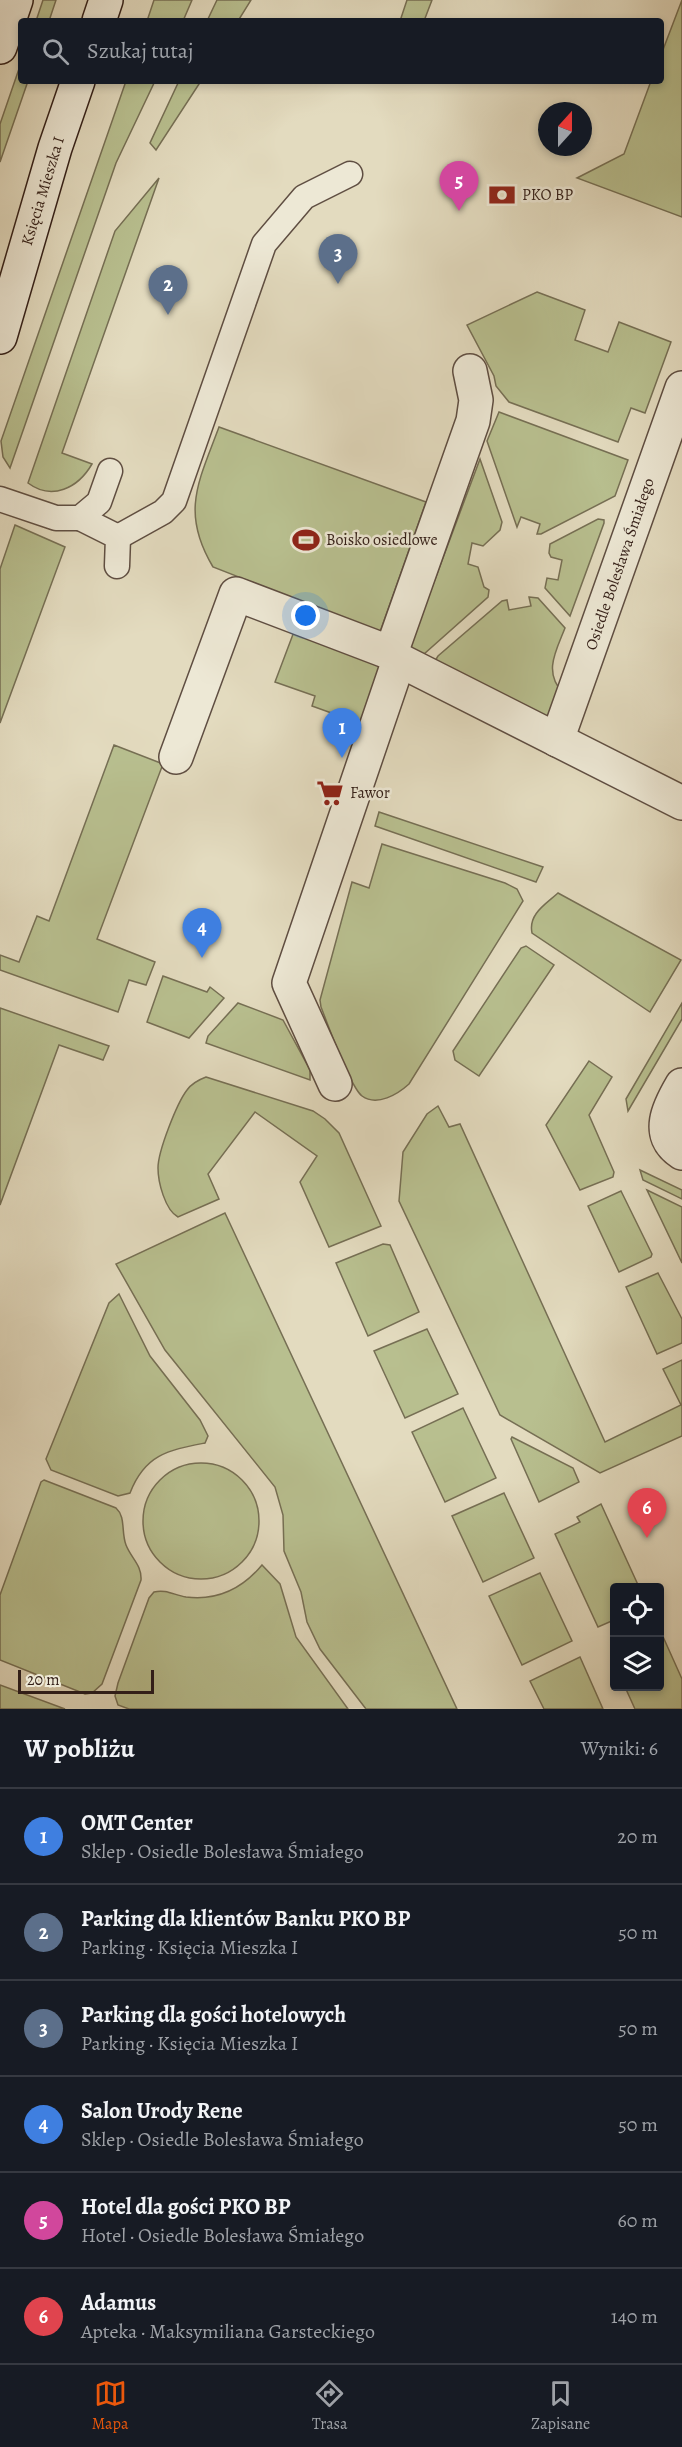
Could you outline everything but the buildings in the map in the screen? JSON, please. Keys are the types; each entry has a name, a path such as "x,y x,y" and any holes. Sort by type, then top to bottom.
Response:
{"street":[{"path":"0,47 16,0"},
{"path":"100,18 106,0"},
{"name":"Księcia Mieszka I","path":"0,337 55,147 77,84"},
{"path":"335,1084 289,983 473,421 476,400 470,371"},
{"name":"Osiedle Bolesława Śmiałego","path":"558,740 682,388"},
{"path":"176,758 236,594 395,657 682,803"},
{"path":"682,1085 671,1104 664,1127 671,1143 682,1153"}],"lane":[{"path":"118,537 163,512 174,501 264,244 304,197 350,174"},
{"path":"80,518 99,502 110,471"},
{"path":"0,499 56,518 80,518 118,537"},
{"path":"117,566 118,537"}],"green space":[{"path":"43,0 56,0 50,18 37,18"},
{"path":"154,0 192,0 184,18 148,18"},
{"path":"217,0 251,0 240,18 208,18"},
{"path":"407,0 432,0 425,18 401,18"},
{"path":"682,0 682,217 577,178 624,154 650,84 664,84 664,47"},
{"path":"18,72 18,84 27,84 0,162 0,124"},
{"path":"125,84 154,84 116,163 10,468 3,457 1,441"},
{"path":"178,84 199,84 156,150 150,143"},
{"path":"159,178 62,453 92,464 79,480 64,489 46,491 37,488 28,483 115,231"},
{"path":"537,292 585,310 575,340 608,352 619,322 671,342 645,413 631,408 618,442 509,402 496,386 494,376 467,325"},
{"path":"499,412 628,460 615,496 541,534 537,534 540,524 521,517 517,527 487,441"},
{"name":"Boisko osiedlowe","path":"219,427 426,502 380,632 213,567 197,530 195,513 200,481"},
{"path":"480,459 502,522 500,530 483,546 472,543 468,564 478,567 484,587 489,590 488,597 424,654 407,654"},
{"path":"598,519 604,520 604,523 570,616 545,588 547,578 558,580 562,560 551,557 550,544"},
{"path":"15,525 65,547 0,723 0,569"},
{"path":"529,597 538,598 565,628 552,669 557,685 563,693 557,715 546,717 435,661 502,601 507,600 509,610 531,606"},
{"path":"295,629 384,663 362,724 312,706 315,696 275,682"},
{"path":"114,745 163,764 97,939 155,962 146,985 129,980 118,1012 0,970 0,955 19,962 37,916 49,921"},
{"path":"379,812 543,867 536,882 375,826"},
{"path":"382,844 505,883 517,889 523,901 409,1084 387,1098 374,1100 362,1096 352,1081 334,1041 320,1000 352,882 369,888"},
{"path":"558,893 681,960 650,1012 532,933 531,926 535,915"},
{"path":"526,946 554,965 479,1076 455,1060 453,1051 521,948"},
{"path":"163,976 207,992 210,987 224,998 189,1038 147,1022"},
{"path":"238,1003 283,1020 310,1070 310,1080 206,1043 208,1036"},
{"path":"682,1003 682,1019 628,1111 626,1099"},
{"path":"0,1008 109,1046 103,1060 59,1045 0,1205"},
{"path":"589,1061 612,1077 589,1115 614,1172 613,1177 580,1190 546,1125"},
{"path":"206,1077 313,1111 325,1119 339,1133 381,1226 329,1247 300,1182 317,1156 255,1112 208,1174 219,1199 178,1217 173,1213 166,1202 159,1181 158,1168 161,1150 183,1096 193,1084"},
{"path":"438,1106 449,1127 460,1124 605,1442 681,1405 663,1369 682,1360 682,1436 600,1473 500,1415 399,1201 403,1152 427,1114"},
{"path":"640,1170 682,1190 682,1199 643,1180"},
{"path":"647,1190 682,1207 682,1263"},
{"path":"621,1191 652,1254 651,1257 619,1272 588,1206"},
{"path":"225,1213 457,1709 366,1709 320,1649 307,1622 301,1592 284,1551 283,1515 275,1487 165,1350 116,1264"},
{"path":"383,1244 390,1245 419,1312 368,1336 336,1263"},
{"path":"658,1273 682,1319 682,1343 657,1354 626,1287"},
{"path":"119,1294 150,1356 200,1420 208,1436 205,1443 180,1448 151,1462 136,1480 130,1493 118,1496 51,1470 46,1459 109,1303"},
{"path":"427,1329 458,1394 405,1418 374,1351"},
{"path":"463,1408 496,1478 445,1502 412,1432"},
{"path":"512,1437 573,1468 579,1482 539,1502"},
{"path":"201,1463 223,1467 242,1480 255,1499 259,1521 255,1543 242,1562 223,1575 201,1579 179,1575 160,1562 147,1543 143,1521 147,1499 160,1480 179,1467"},
{"path":"44,1480 116,1508 121,1516 126,1545 141,1575 102,1684 92,1693 85,1694 0,1660 0,1595 41,1482"},
{"path":"504,1493 534,1558 483,1582 452,1516"},
{"path":"601,1504 637,1583 610,1583 610,1622 598,1627 555,1534 580,1522 577,1517"},
{"path":"262,1565 280,1584 296,1637 348,1709 129,1709 118,1705 115,1696 118,1683 149,1598 154,1592 198,1598 219,1595 238,1587"},
{"path":"540,1573 572,1641 522,1665 489,1596"},
{"path":"664,1639 682,1679 682,1709 635,1709 627,1691 664,1691"},
{"path":"580,1657 603,1709 544,1709 530,1681"},
{"path":"0,1685 65,1709 0,1709"}],"place":[{"name":"PKO BP","path":"502,195"},
{"name":"Hotel dla gości PKO BP","path":"459,211"},
{"name":"Parking dla gości hotelowych","path":"338,284"},
{"name":"Parking dla klientów Banku PKO BP","path":"168,315"},
{"name":"Boisko osiedlowe","path":"306,540"},
{"name":"OMT Center","path":"342,758"},
{"name":"Fawor","path":"330,793"},
{"name":"Salon Urody Rene","path":"202,958"},
{"name":"Adamus","path":"647,1538"}]}
